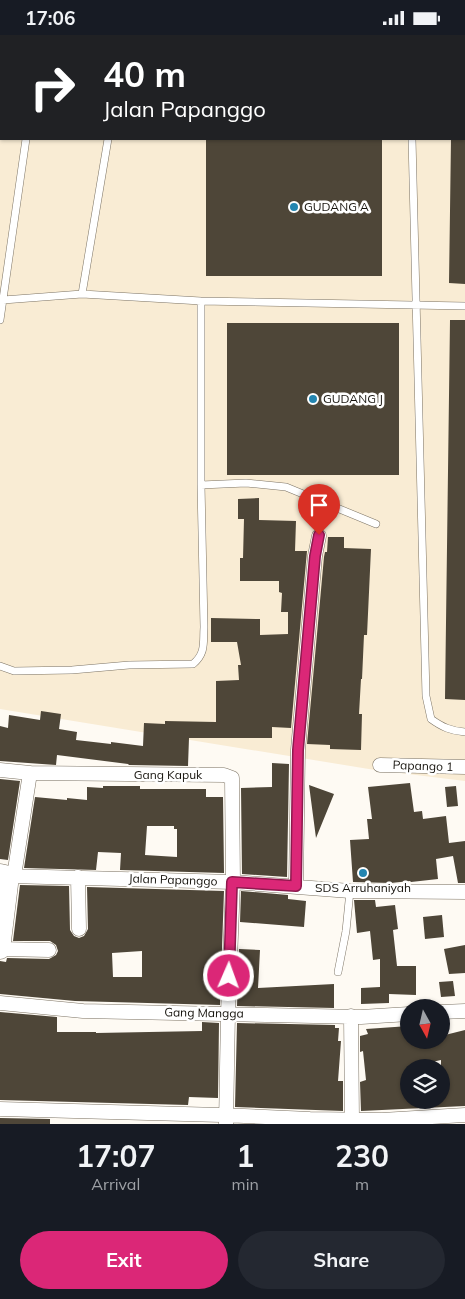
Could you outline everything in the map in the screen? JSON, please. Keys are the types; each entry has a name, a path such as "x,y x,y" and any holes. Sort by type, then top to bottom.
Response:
{"street":[{"path":"296,886 298,750 315,556 319,535"},
{"name":"Papango 1","path":"380,765 465,767"},
{"name":"Gang Kapuk","path":"0,770 30,773 230,776 233,783 232,882"},
{"path":"30,773 8,876 0,949 49,950"},
{"name":"Jalan Papanggo","path":"8,876 232,882 350,891 465,892"},
{"path":"78,877 79,929"},
{"path":"226,1120 232,882"},
{"name":"Gang Mangga","path":"0,1003 83,1011 352,1016 400,1014"},
{"path":"450,1012 465,1011"},
{"path":"352,1016 352,1119"},
{"path":"0,1109 226,1120 382,1120 465,1115"}],"lane":[{"path":"0,319 26,140"},
{"path":"82,294 108,140"},
{"path":"412,140 426,696 431,719 450,730 465,732"},
{"path":"3,300 82,294 201,301 465,306"},
{"path":"0,666 14,671 72,671 129,665 193,664 200,658 203,648 204,627 200,485 201,301"},
{"path":"200,485 246,483 286,487 376,524"},
{"path":"338,973 346,931 350,891"}],"shaded area":[{"path":"0,140 465,140 465,781 375,770 0,709"}],"building":[{"name":"GUDANG A","path":"206,140 382,140 382,276 206,276"},
{"path":"451,140 465,140 465,284 449,283"},
{"path":"450,320 465,320 465,700 445,699"},
{"name":"GUDANG J","path":"227,323 399,323 399,475 227,475"},
{"path":"259,498 259,520 296,521 295,551 307,551 291,728 272,727 272,738 189,738 188,766 129,765 57,755 56,765 0,761 0,726 8,728 9,715 40,720 41,711 61,714 59,729 77,732 76,740 143,746 144,723 165,724 165,721 216,722 216,681 239,680 238,665 241,665 237,642 211,642 211,618 260,619 260,635 288,634 288,612 281,612 282,593 279,592 279,581 240,581 240,558 243,558 244,519 238,519 238,499"},
{"path":"328,537 344,537 344,548 371,549 367,635 364,635 359,714 362,714 361,750 330,749 330,745 307,744 324,557 325,552 327,552"},
{"path":"272,763 289,764 287,877 242,874 241,788 272,787"},
{"path":"0,779 20,781 8,860 0,859"},
{"path":"410,783 414,812 422,811 423,819 446,816 449,843 465,841 465,883 458,883 453,856 436,859 438,879 391,883 353,882 350,840 369,839 367,819 372,819 368,787"},
{"path":"309,785 334,794 316,838"},
{"path":"103,786 140,786 140,789 206,789 206,797 223,797 224,873 120,870 121,853 98,852 96,870 24,868 35,797 87,800 87,787 103,788","holes":["147,826 174,826 174,829 177,829 177,857 145,855"]},
{"path":"456,786 458,806 447,807 445,787"},
{"path":"20,885 69,886 70,930 74,936 79,938 84,936 88,929 87,887 224,891 220,1005 75,1001 0,994 0,961 6,962 7,958 49,959 56,955 58,951 56,945 50,941 13,941","holes":["142,951 142,977 113,977 112,953"]},
{"path":"241,891 288,895 288,899 306,901 304,927 240,922"},
{"path":"354,900 375,900 376,907 395,905 398,929 393,930 397,966 416,966 416,995 389,994 389,1003 361,1004 361,988 380,987 380,959 373,960 370,931 357,933"},
{"path":"442,915 444,937 425,939 423,917"},
{"path":"465,945 465,973 449,974 444,949"},
{"path":"239,949 260,950 258,988 334,984 334,1008 237,1006"},
{"path":"453,981 455,996 441,997 439,982"},
{"path":"0,1012 57,1017 57,1032 202,1031 202,1022 219,1023 218,1098 189,1097 188,1105 0,1100"},
{"path":"237,1023 335,1025 335,1028 339,1028 338,1041 341,1041 338,1081 343,1081 343,1111 235,1107"},
{"path":"400,1027 400,1049 450,1049 450,1034 465,1030 465,1106 450,1107 450,1059 400,1059 400,1109 403,1109 361,1111 360,1082 366,1080 363,1051 360,1052 360,1036 368,1034 366,1029"},
{"path":"0,1118 50,1119 50,1124 0,1124"}],"place":[{"name":"GUDANG A","path":"294,207"},
{"name":"GUDANG J","path":"313,399"},
{"name":"SDS Arruhaniyah","path":"363,873"}],"route":[{"path":"229,976 232,882 296,886 298,750 309,615 319,535"}]}
